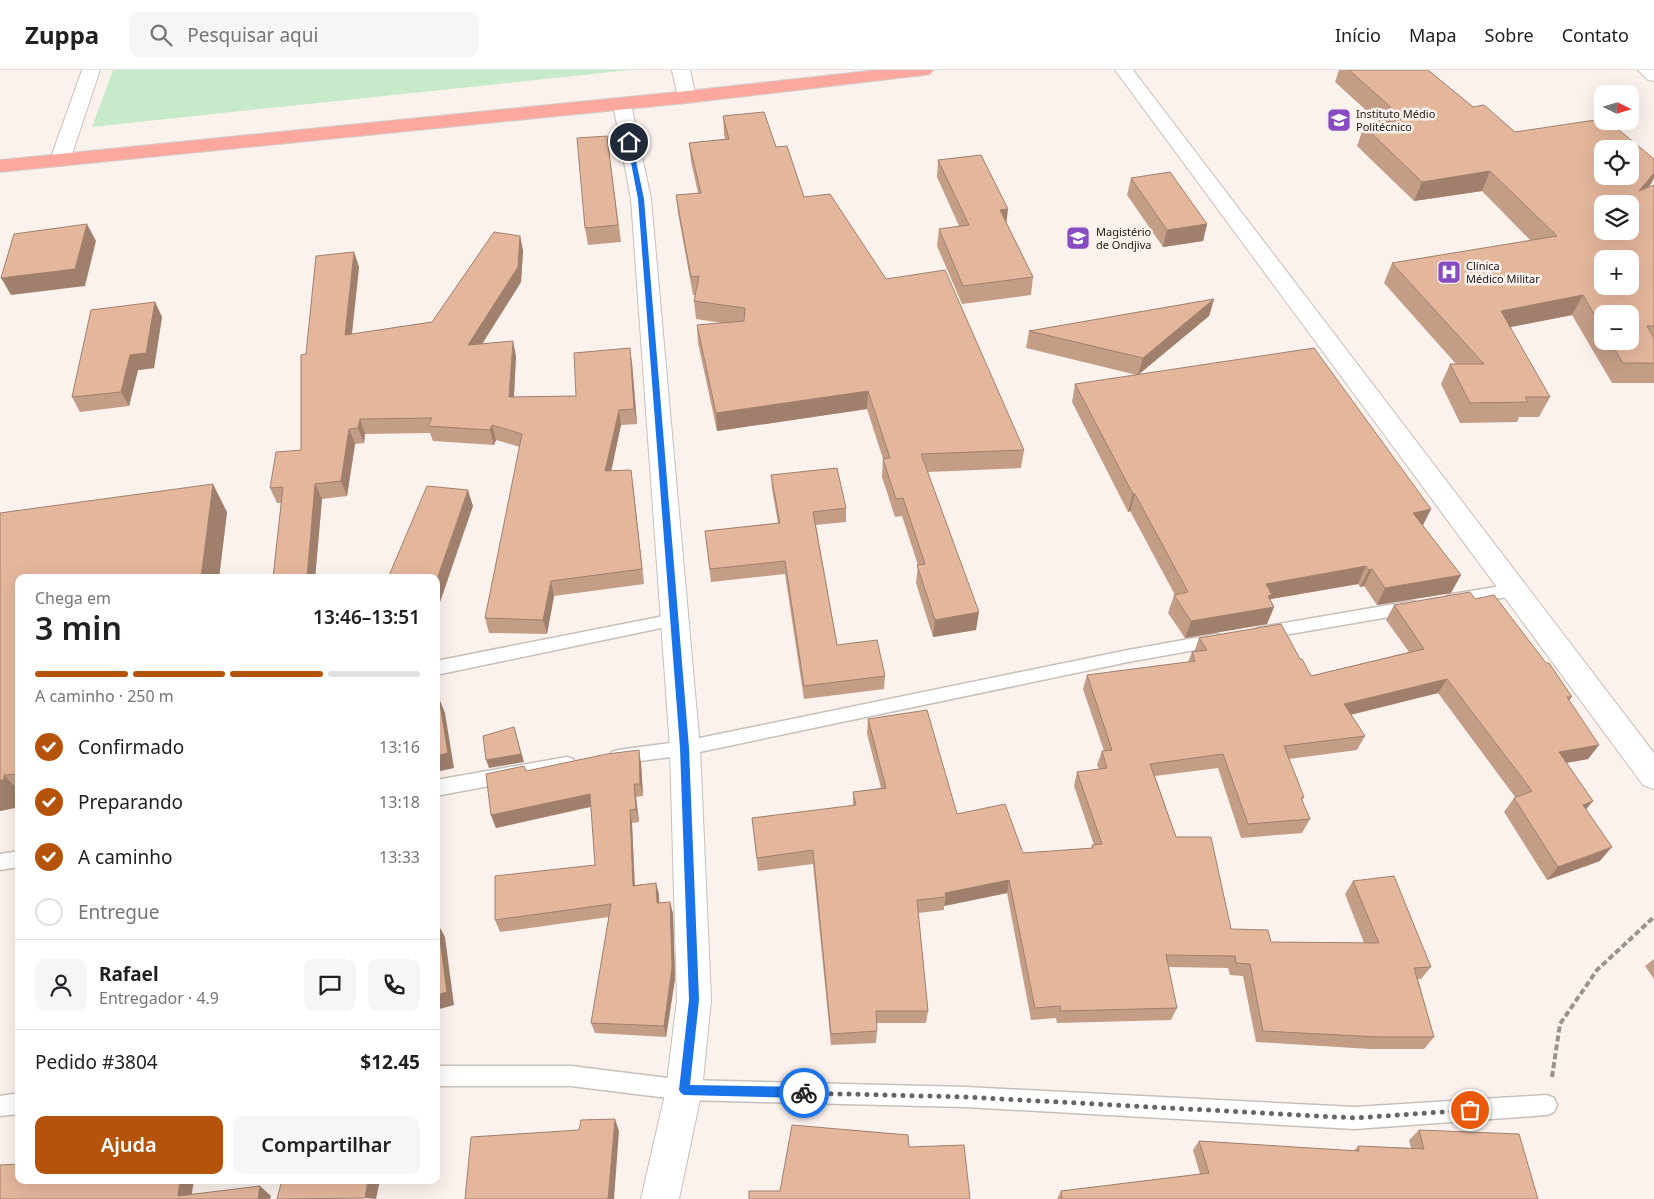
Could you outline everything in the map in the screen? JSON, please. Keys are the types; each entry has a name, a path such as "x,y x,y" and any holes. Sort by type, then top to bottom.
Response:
{"main road":[{"path":"0,166 622,104 924,70"}],"street":[{"path":"60,160 91,70"},
{"path":"681,70 687,97"},
{"path":"1124,70 1654,776"},
{"path":"1647,70 1654,76"},
{"path":"622,104 641,199 685,748 694,1000 684,1090 660,1199"}],"lane":[{"path":"600,760 685,748 1128,656 1513,590"},
{"path":"440,667 674,620"},
{"path":"440,787 543,767 581,762"},
{"path":"0,862 15,860"},
{"path":"440,1076 571,1076 684,1090 966,1097 1355,1118 1547,1105"},
{"path":"0,1106 15,1104"}],"path":[{"path":"1547,1105 1560,1024 1597,970 1654,917"}],"green space":[{"path":"113,70 630,70 92,127"}],"building":[{"path":"1349,70 1428,70 1473,107 1484,105 1515,132 1594,120 1594,130 1619,130 1631,140 1594,140 1594,185 1639,185 1639,147 1654,159 1654,173 1639,191 1654,185 1654,326 1647,326 1654,338 1654,363 1623,363 1615,350 1639,350 1639,305 1594,305 1594,314 1583,295 1501,311 1550,397 1525,397 1528,402 1470,403 1450,364 1484,364 1392,263 1557,236 1490,171 1422,182 1364,126 1404,119"},
{"path":"764,112 776,147 787,146 804,197 830,194 886,279 945,270 1024,450 921,454 979,612 935,620 917,565 925,564 903,498 896,499 883,459 890,458 868,391 716,413 697,325 744,321 745,308 694,301 699,276 691,277 676,195 701,193 689,143 729,139 723,116"},
{"path":"607,136 618,225 585,228 577,138"},
{"path":"981,155 1008,209 1000,210 1033,277 963,286 939,229 969,225 938,160"},
{"path":"1170,172 1207,224 1167,230 1131,178"},
{"path":"87,224 75,269 1,278 14,234"},
{"path":"494,232 520,236 518,267 468,345 513,341 509,397 576,396 574,353 630,348 634,409 619,410 605,471 631,470 642,569 551,581 543,620 485,618 522,434 492,425 490,430 428,426 432,418 360,419 358,428 349,429 341,481 315,484 307,574 273,574 283,487 270,488 276,452 301,450 301,355 306,354 316,256 354,252 345,335 432,322"},
{"path":"1214,299 1143,358 1029,331"},
{"path":"155,302 146,353 130,355 121,392 72,397 91,310"},
{"path":"1314,348 1431,509 1413,513 1461,575 1385,588 1372,569 1369,570 1366,566 1266,584 1272,595 1268,596 1274,607 1191,621 1174,595 1188,592 1135,494 1133,494 1075,384"},
{"path":"837,468 846,508 813,512 837,645 877,640 885,676 804,686 785,561 710,569 705,531 780,523 771,475"},
{"path":"213,484 202,574 15,574 15,774 4,775 4,780 0,780 0,513"},
{"path":"427,486 468,490 439,574 390,574"},
{"path":"1470,592 1475,599 1494,595 1546,663 1549,663 1572,697 1567,697 1599,745 1559,752 1593,801 1583,805 1612,847 1558,867 1514,798 1532,791 1447,679 1344,704 1365,736 1284,746 1304,797 1301,798 1310,819 1248,824 1223,754 1150,764 1176,837 1211,837 1231,929 1268,930 1271,942 1379,943 1353,881 1394,876 1431,967 1414,968 1434,1037 1379,1037 1263,1031 1250,964 1236,963 1235,956 1166,955 1177,1008 1061,1011 1060,1006 1035,1008 1009,880 945,893 946,897 917,900 928,1011 876,1011 877,1031 831,1034 813,850 757,858 752,818 856,805 853,792 886,788 868,719 927,710 957,814 1005,804 1023,853 1093,848 1092,845 1102,844 1077,772 1107,768 1102,751 1112,750 1087,675 1195,661 1192,652 1207,650 1199,638 1281,624 1311,676 1424,649 1394,605"},
{"path":"440,704 448,753 440,755"},
{"path":"514,727 521,754 486,760 483,736"},
{"path":"639,750 640,784 634,784 636,809 630,810 633,886 656,883 657,903 670,902 672,967 664,1026 591,1023 611,904 495,920 495,876 595,865 590,794 491,815 486,774 524,766 526,771 607,754"},
{"path":"440,939 447,992 440,994"},
{"path":"615,1119 608,1199 465,1199 471,1137 579,1130 581,1120"},
{"path":"792,1125 908,1135 909,1147 964,1145 970,1199 749,1199 749,1191 780,1191"},
{"path":"1419,1130 1519,1134 1538,1199 1062,1199 1061,1191 1209,1173 1199,1141 1359,1151 1358,1146 1424,1149"},
{"path":"15,1164 15,1184 180,1184 178,1196 260,1186 258,1199 0,1199 0,1165"},
{"path":"281,1184 367,1184 365,1198 277,1199"}],"way so far":[{"path":"804,1093 966,1097 1355,1118 1470,1110"}],"place":[{"name":"Instituto Médio Politécnico","path":"1339,120"},
{"name":"Magistério de Ondjiva","path":"1078,238"},
{"name":"Clínica Médico Militar","path":"1449,272"}],"route":[{"path":"629,142 641,199 685,748 694,1000 684,1090 804,1093"}]}
